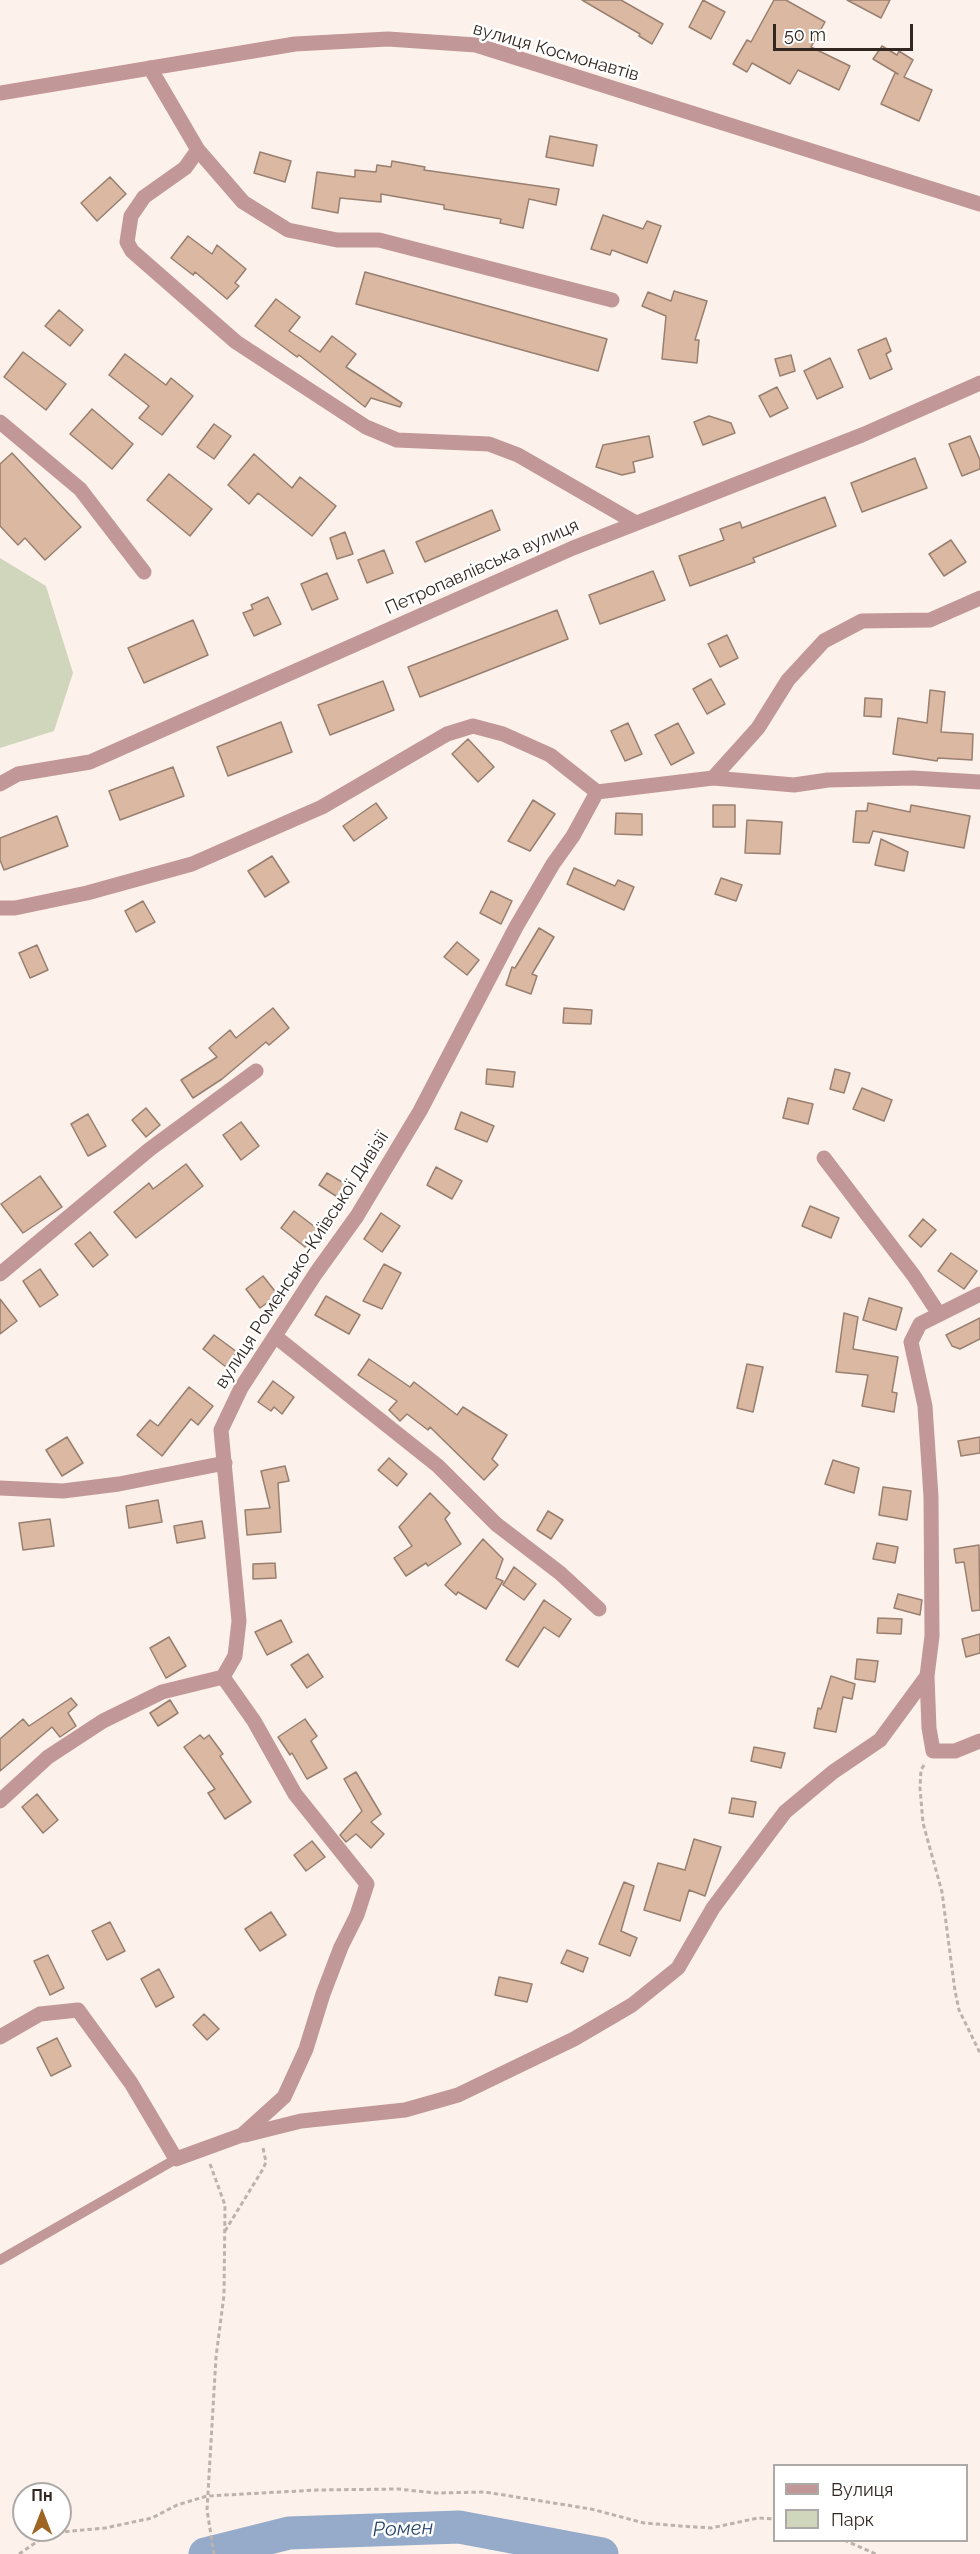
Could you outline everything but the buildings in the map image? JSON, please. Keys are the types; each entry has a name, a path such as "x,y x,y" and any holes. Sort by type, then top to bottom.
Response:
{"street":[{"name":"вулиця Космонавтів","path":"0,93 295,44 388,39 476,45 980,204"},
{"path":"150,68 198,150 243,202 288,230 337,240 379,240 612,300"},
{"path":"198,150 185,168 144,197 131,216 127,242 132,251 236,342 366,427 397,440 489,444 518,455 636,523"},
{"name":"Петропавлівська вулиця","path":"0,784 18,774 90,762 562,552 862,435 980,383"},
{"path":"0,422 80,489 144,572"},
{"path":"713,778 758,728 788,680 824,641 862,621 930,620 980,598"},
{"path":"0,908 15,908 87,893 192,864 322,807 447,734 473,726 503,734 550,755 597,792 713,778 794,785 828,780 913,778 980,782"},
{"name":"вулиця Роменсько-Київської Дивізії","path":"223,1677 235,1656 239,1621 221,1430 241,1388 316,1273 357,1216 420,1111 516,927 553,864 573,836 597,792"},
{"path":"0,1274 150,1149 256,1071"},
{"path":"824,1158 914,1276 939,1314"},
{"path":"980,1294 920,1324 911,1342 925,1406 931,1497 932,1636 927,1676 928,1728 933,1750 955,1752 980,1741"},
{"path":"276,1337 438,1466 496,1524 560,1573 599,1609"},
{"path":"0,1488 63,1491 119,1484 225,1463"},
{"path":"0,2037 40,2014 78,2010 131,2084 176,2159 242,2135 301,2121 405,2110 458,2095 574,2039 632,2005 678,1968 713,1908 785,1812 833,1772 880,1740 927,1676"},
{"path":"0,1801 48,1757 103,1721 162,1692 223,1677 255,1721 295,1794 367,1884 357,1915 341,1947 323,1994 306,2049 284,2097 242,2135"}],"lane":[{"path":"0,2260 176,2159"}],"path":[{"path":"933,1750 921,1770 923,1823 942,1892 959,2010 980,2053"},
{"path":"224,2232 266,2162 262,2142"},
{"path":"209,2164 225,2205 224,2295 216,2357 207,2496 213,2554"},
{"path":"19,2554 50,2533 105,2528 152,2518 177,2505 207,2496 353,2489 398,2489 436,2493 485,2492 591,2509 644,2523 711,2528 758,2518 773,2519"},
{"path":"846,2542 876,2554"}],"green space":[{"path":"0,558 46,586 73,673 54,731 0,748"}],"waterway":[{"name":"Ромен","path":"205,2554 289,2533 459,2527 602,2554"}]}
